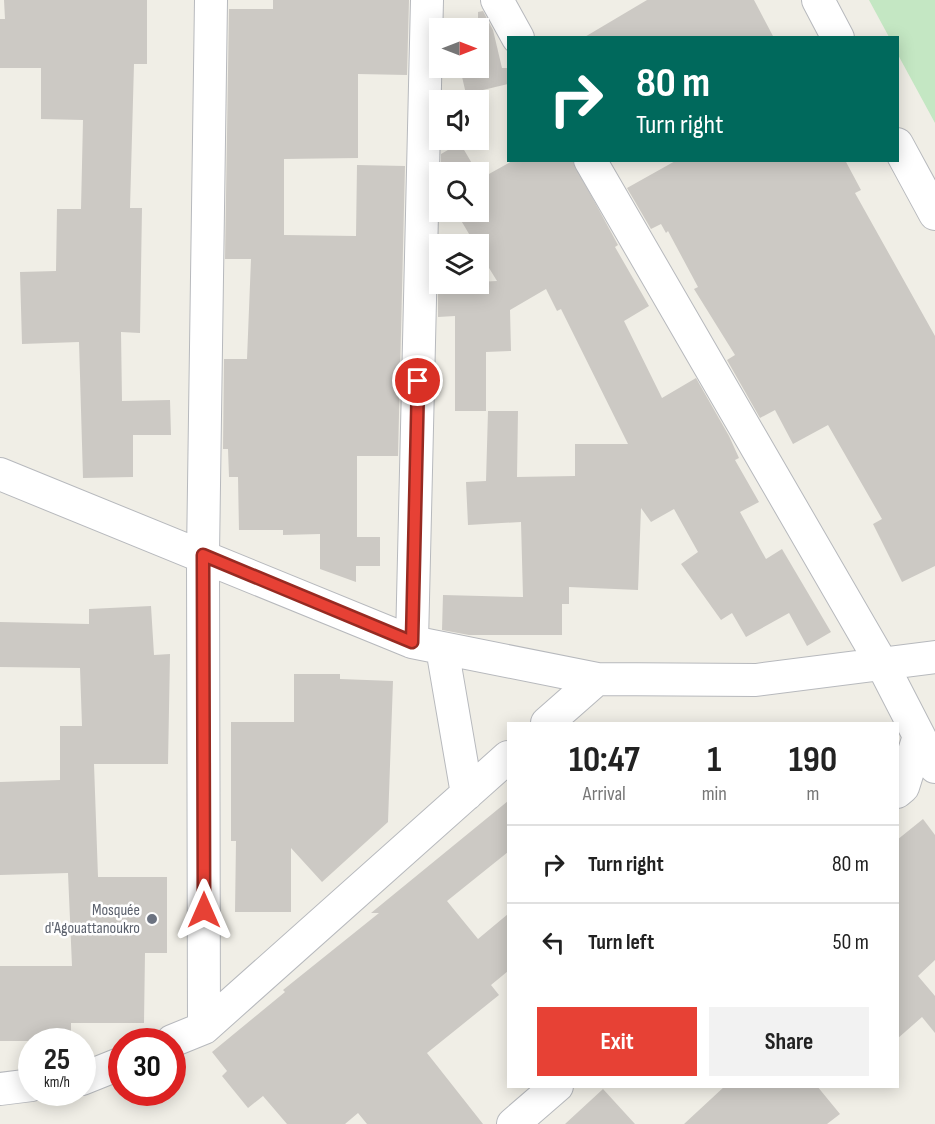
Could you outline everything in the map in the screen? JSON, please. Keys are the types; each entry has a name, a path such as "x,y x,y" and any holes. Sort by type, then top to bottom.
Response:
{"street":[{"path":"204,1028 203,555 211,0"},
{"path":"412,642 427,0"},
{"path":"497,0 517,36"},
{"path":"818,0 837,36"},
{"path":"899,148 935,214"},
{"path":"591,162 882,664 935,767"},
{"path":"0,474 412,642 597,679 756,680 935,657"},
{"path":"442,648 467,794"},
{"path":"548,722 597,679"},
{"path":"899,790 903,787 919,736"},
{"path":"186,1035 204,1028 507,759"},
{"path":"0,1089 18,1087"},
{"path":"513,1124 555,1088"}],"green space":[{"path":"869,0 935,0 935,123 899,57 899,36 888,36"}],"building":[{"path":"4,0 147,0 147,64 134,64 130,208 142,208 140,333 121,332 122,401 170,400 171,435 133,435 133,477 83,478 79,342 22,344 20,272 56,271 57,209 81,209 83,120 41,119 41,68 0,68 0,19 5,19"},
{"path":"273,0 409,0 407,75 358,74 358,158 284,159 284,235 356,236 357,165 405,166 398,456 357,456 357,537 380,537 380,566 356,566 356,582 320,569 320,534 283,535 283,530 239,530 238,477 229,477 228,449 223,449 224,359 247,359 251,259 225,259 229,9 273,9"},
{"path":"647,0 754,0 773,36 586,36"},
{"path":"483,11 487,18 478,18 478,12"},
{"path":"489,22 502,68 507,68 507,84 483,90 465,90 462,78 489,78"},
{"path":"448,150 464,150 471,162 441,162 441,154"},
{"path":"510,162 573,162 618,245 615,247 649,306 624,321 662,398 696,378 729,436 739,458 735,460 759,502 740,512 766,559 782,549 831,632 807,646 789,613 746,637 732,613 721,620 681,564 698,552 674,509 651,522 641,508 638,590 569,587 569,604 562,604 562,635 469,635 442,630 443,595 523,597 521,522 468,525 466,482 486,481 488,411 518,411 517,477 575,476 575,444 628,444 561,309 557,311 546,289 510,310 511,351 486,352 486,411 455,411 455,316 438,317 438,294 489,294 489,281 497,281 489,268 489,234 469,234 462,222 489,222 489,174"},
{"path":"673,162 846,162 861,190 855,193 935,336 935,566 902,582 873,524 882,519 828,425 793,444 775,410 760,418 727,360 735,355 694,289 698,287 668,231 666,233 661,224 651,229 627,188"},
{"path":"151,606 154,655 170,654 168,764 94,764 98,877 167,877 167,953 145,953 144,1023 71,1023 71,1028 18,1028 18,1041 0,1041 0,966 72,966 68,873 0,875 0,782 60,780 60,726 82,726 80,668 0,667 0,622 89,624 89,609"},
{"path":"294,674 340,674 340,679 393,681 388,822 322,882 291,848 291,912 235,912 236,841 231,841 231,722 294,722"},
{"path":"507,802 507,853 447,901 478,939 507,915 507,972 491,985 499,995 427,1053 483,1124 367,1124 358,1113 345,1124 287,1124 263,1096 248,1108 222,1076 227,1071 212,1052 285,992 283,990 379,913 371,913"},
{"path":"923,819 935,835 935,960 918,976 935,996 935,1033 922,1017 899,1037 899,838"},
{"path":"723,1088 819,1088 840,1114 827,1124 684,1124"},
{"path":"603,1089 635,1124 565,1124"}],"place":[{"name":"Mosquée d'Agouattanoukro","path":"152,919"}],"route":[{"path":"204,910 203,555 412,642 418,381"}]}
